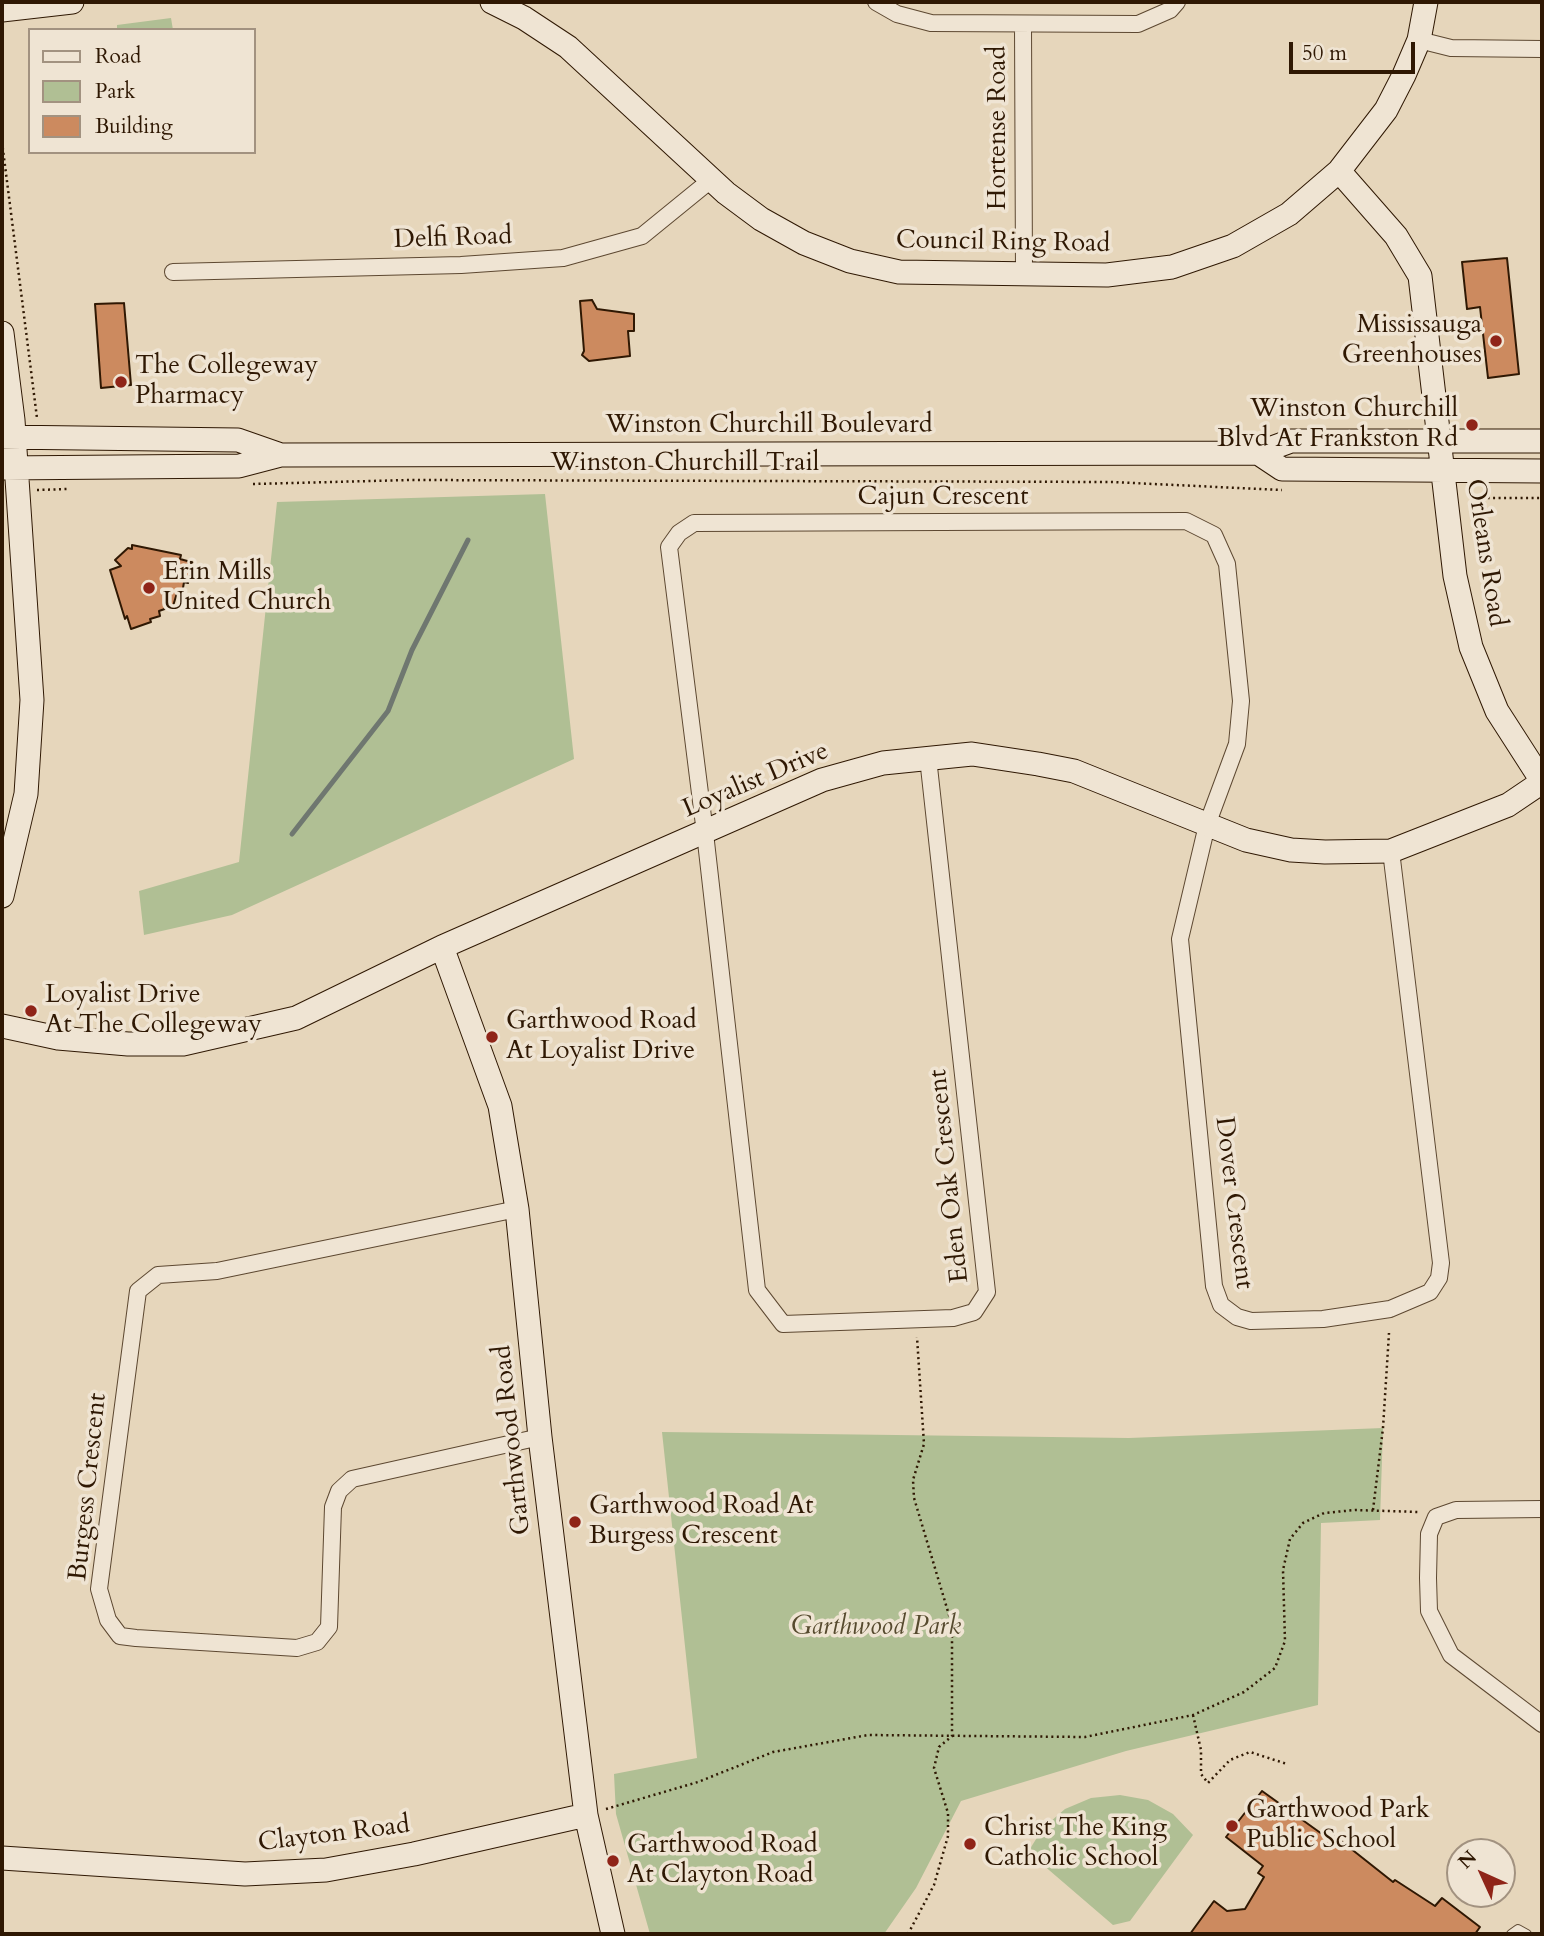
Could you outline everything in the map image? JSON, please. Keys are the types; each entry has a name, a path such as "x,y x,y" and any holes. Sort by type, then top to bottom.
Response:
{"street":[{"path":"2,10 72,2"},
{"name":"Council Ring Road","path":"492,2 524,18 568,47 741,205 782,232 850,261 924,274 1024,275 1139,273 1203,258 1262,231 1289,214 1339,172 1386,110 1419,40 1426,2"},
{"path":"876,2 897,14 931,23 1138,24 1170,10 1177,2"},
{"name":"Hortense Road","path":"1023,23 1024,275"},
{"path":"1419,40 1451,48 1542,50"},
{"name":"Orleans Road","path":"1339,172 1396,236 1420,276 1455,576 1471,647 1497,711 1542,781"},
{"name":"Delfi Road","path":"173,272 461,265 563,258 642,236 712,179"},
{"path":"2,333 8,468 31,726 26,794 2,896"},
{"name":"Winston Churchill Boulevard","path":"8,437 238,440 281,455"},
{"name":"Winston Churchill Boulevard","path":"8,468 239,466 281,455 1258,453 1291,441 1542,440"},
{"name":"Winston Churchill Boulevard","path":"1258,453 1282,469 1542,471"},
{"name":"Cajun Crescent","path":"705,833 669,547 679,533 694,523 1186,522 1214,535 1227,564 1241,701 1237,744 1207,825"},
{"name":"Loyalist Drive","path":"2,1026 58,1038 128,1044 183,1044 296,1018 442,947 822,780 883,763 972,754 1074,771 1246,840 1291,850 1391,851 1508,805 1542,781"},
{"name":"Eden Oak Crescent","path":"705,833 757,1290 783,1324 953,1318 974,1312 987,1292 928,758"},
{"name":"Dover Crescent","path":"1207,825 1180,939 1214,1286 1221,1305 1237,1317 1251,1321 1323,1319 1390,1309 1430,1292 1439,1278 1441,1263 1391,851"},
{"name":"Garthwood Road","path":"442,947 500,1105 517,1209 540,1437 586,1815 612,1934"},
{"name":"Burgess Crescent","path":"517,1209 217,1271 158,1275 138,1291 99,1589 108,1620 120,1636 136,1638 297,1647 317,1642 329,1627 333,1507 339,1491 352,1479 540,1437"},
{"path":"1542,1509 1456,1510 1436,1517 1429,1534 1429,1611 1441,1641 1460,1664 1542,1724"},
{"name":"Clayton Road","path":"2,1858 245,1874 326,1870 414,1854 586,1815"}],"lane":[{"path":"1511,1934 1518,1929 1527,1934"}],"path":[{"path":"2,142 37,421"},
{"name":"Winston Churchill Trail","path":"245,484 410,480 1111,482 1291,490"},
{"path":"54,491 73,488"},
{"path":"1469,492 1479,498 1542,498"},
{"path":"908,1934 934,1885 948,1836 947,1813 933,1769 939,1747 952,1736 952,1625 914,1498 913,1480 924,1444 915,1320"},
{"path":"1373,1510 1383,1428 1389,1333"},
{"path":"586,1815 698,1782 773,1752 868,1735 1085,1737 1194,1715 1244,1692 1275,1668 1285,1641 1283,1570 1290,1539 1303,1523 1324,1513 1373,1510 1416,1511 1436,1517"},
{"path":"1194,1715 1201,1750 1201,1774 1208,1783 1230,1760 1250,1752 1287,1764"}],"green space":[{"path":"171,18 173,28 117,28 117,25"},
{"path":"545,494 574,759 232,915 144,935 139,891 239,862 277,502"},
{"name":"Garthwood Park","path":"1383,1428 1380,1520 1321,1523 1318,1705 1126,1751 961,1801 916,1888 884,1934 650,1934 616,1814 614,1774 697,1758 662,1432 1129,1438"},
{"path":"1120,1795 1148,1800 1173,1814 1193,1835 1130,1921 1113,1925 1028,1852 1043,1828 1065,1809 1091,1798"}],"building":[{"path":"1507,258 1519,374 1488,378 1480,307 1467,309 1462,262"},
{"path":"592,300 597,309 634,314 634,331 628,331 630,356 589,361 582,355 584,351 580,301"},
{"path":"124,303 131,385 101,388 95,304"},
{"name":"Erin Mills United Church","path":"132,545 181,555 180,559 191,562 188,583 184,582 182,594 177,593 173,606 159,611 160,616 150,619 151,622 131,629 127,616 125,619 110,570 121,566 115,560 128,548 132,549"},
{"path":"1262,1791 1322,1834 1326,1829 1393,1882 1395,1880 1435,1906 1442,1898 1446,1901 1446,1908 1455,1908 1480,1927 1475,1934 1190,1934 1214,1901 1227,1911 1245,1909 1264,1877 1258,1873 1263,1866 1226,1837"}],"waterway":[{"path":"292,834 388,711 412,650 468,540"}],"place":[{"name":"Mississauga Greenhouses","path":"1496,341"},
{"name":"The Collegeway Pharmacy","path":"121,382"},
{"name":"Winston Churchill Blvd At Frankston Rd","path":"1472,425"},
{"name":"Erin Mills United Church","path":"149,588"},
{"name":"Loyalist Drive At The Collegeway","path":"31,1011"},
{"name":"Garthwood Road At Loyalist Drive","path":"492,1037"},
{"name":"Garthwood Road At Burgess Crescent","path":"575,1522"},
{"name":"Garthwood Park Public School","path":"1232,1826"},
{"name":"Christ The King Catholic School","path":"970,1844"},
{"name":"Garthwood Road At Clayton Road","path":"613,1861"}]}
